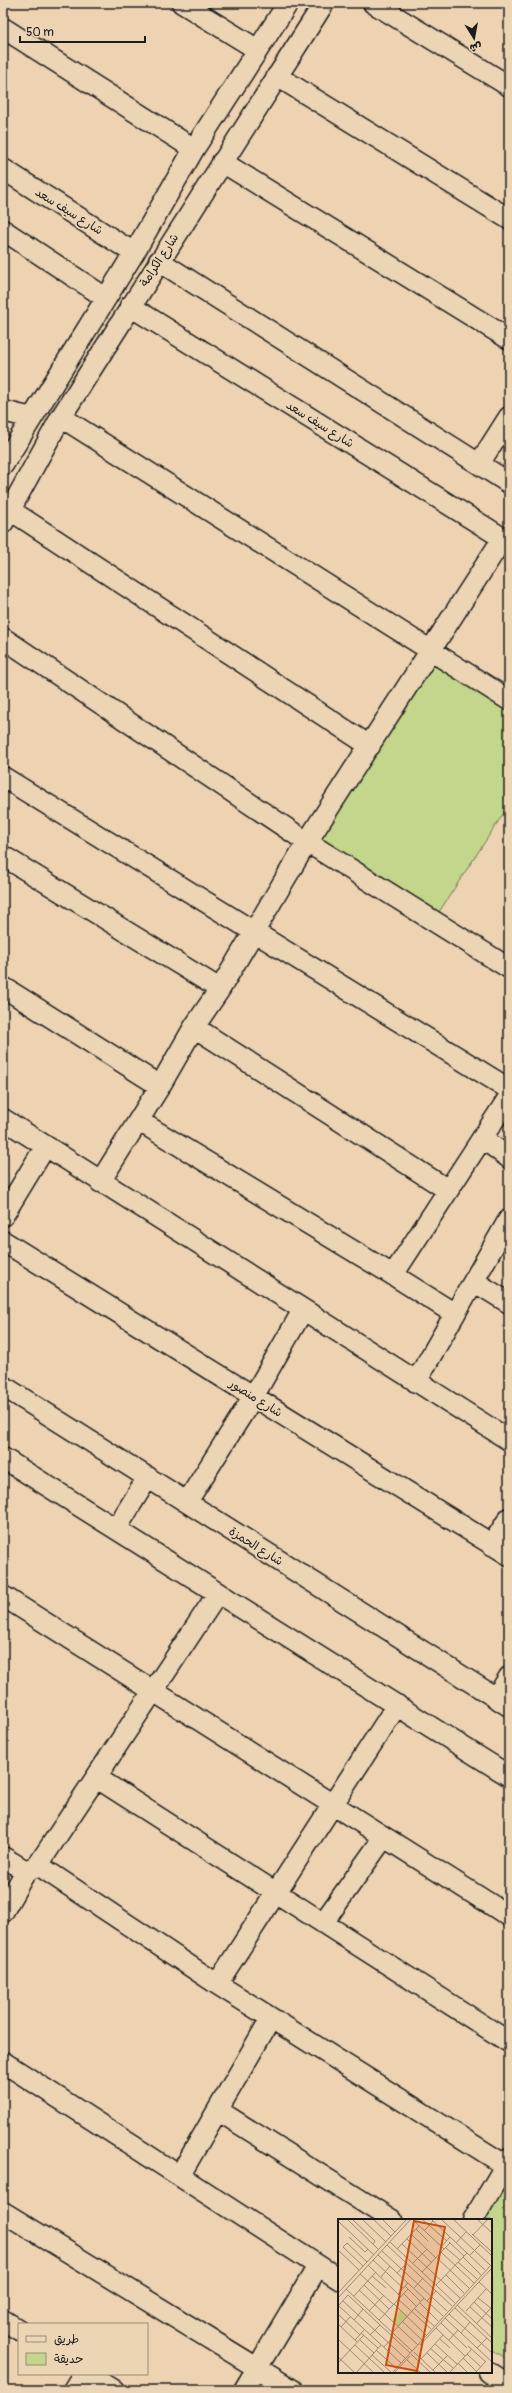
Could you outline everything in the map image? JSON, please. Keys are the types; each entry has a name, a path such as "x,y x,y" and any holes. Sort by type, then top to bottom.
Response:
{"street":[{"path":"182,3 258,50"},
{"name":"شارع الكرامة","path":"3,465 134,253 194,149 288,3"},
{"name":"شارع الكرامة","path":"7,516 61,417 130,306 324,3"},
{"path":"373,3 509,86"},
{"path":"3,28 194,149"},
{"path":"277,76 509,218"},
{"path":"222,162 509,339"},
{"name":"شارع سيف سعد","path":"3,169 134,253"},
{"path":"3,230 106,298"},
{"path":"159,261 509,483"},
{"name":"شارع سيف سعد","path":"130,306 506,540"},
{"path":"3,411 32,418"},
{"path":"61,417 509,700"},
{"path":"479,464 509,417"},
{"path":"7,516 370,746"},
{"path":"100,1182 139,1121 194,1026 220,989 307,842 506,540"},
{"path":"3,638 307,842 509,968"},
{"path":"3,777 509,1089"},
{"path":"3,856 220,989"},
{"path":"3,988 160,1086"},
{"path":"194,1026 448,1190"},
{"path":"393,1275 509,1097"},
{"path":"3,1120 509,1440"},
{"path":"139,1121 455,1314"},
{"path":"482,1138 509,1158"},
{"path":"3,1216 45,1147"},
{"path":"416,1382 475,1282 509,1219"},
{"name":"شارع منصور","path":"3,1241 509,1556"},
{"path":"475,1282 509,1303"},
{"path":"187,1502 253,1397 303,1310"},
{"name":"شارع الحمزة","path":"3,1386 503,1702"},
{"path":"3,1458 509,1776"},
{"path":"116,1529 148,1477"},
{"path":"492,1545 509,1518"},
{"path":"3,1912 32,1868 97,1778 152,1690 218,1593"},
{"path":"3,1596 509,1916"},
{"path":"503,1702 509,1677"},
{"path":"217,1984 397,1705"},
{"path":"97,1778 509,2042"},
{"path":"323,1923 384,1837"},
{"path":"3,1857 32,1868 271,2018 507,2162 474,2219"},
{"path":"180,2174 219,2111 271,2018"},
{"path":"3,2062 180,2174 338,2278"},
{"path":"219,2111 390,2219"},
{"path":"3,2212 293,2390"},
{"path":"244,2390 318,2266"},
{"path":"490,2373 509,2385"},
{"path":"73,2390 82,2375"},
{"path":"90,2375 114,2390"}],"green space":[{"path":"432,652 509,704 509,805 433,921 307,842"},
{"path":"509,2178 509,2360 492,2350 492,2219 486,2219"}]}
